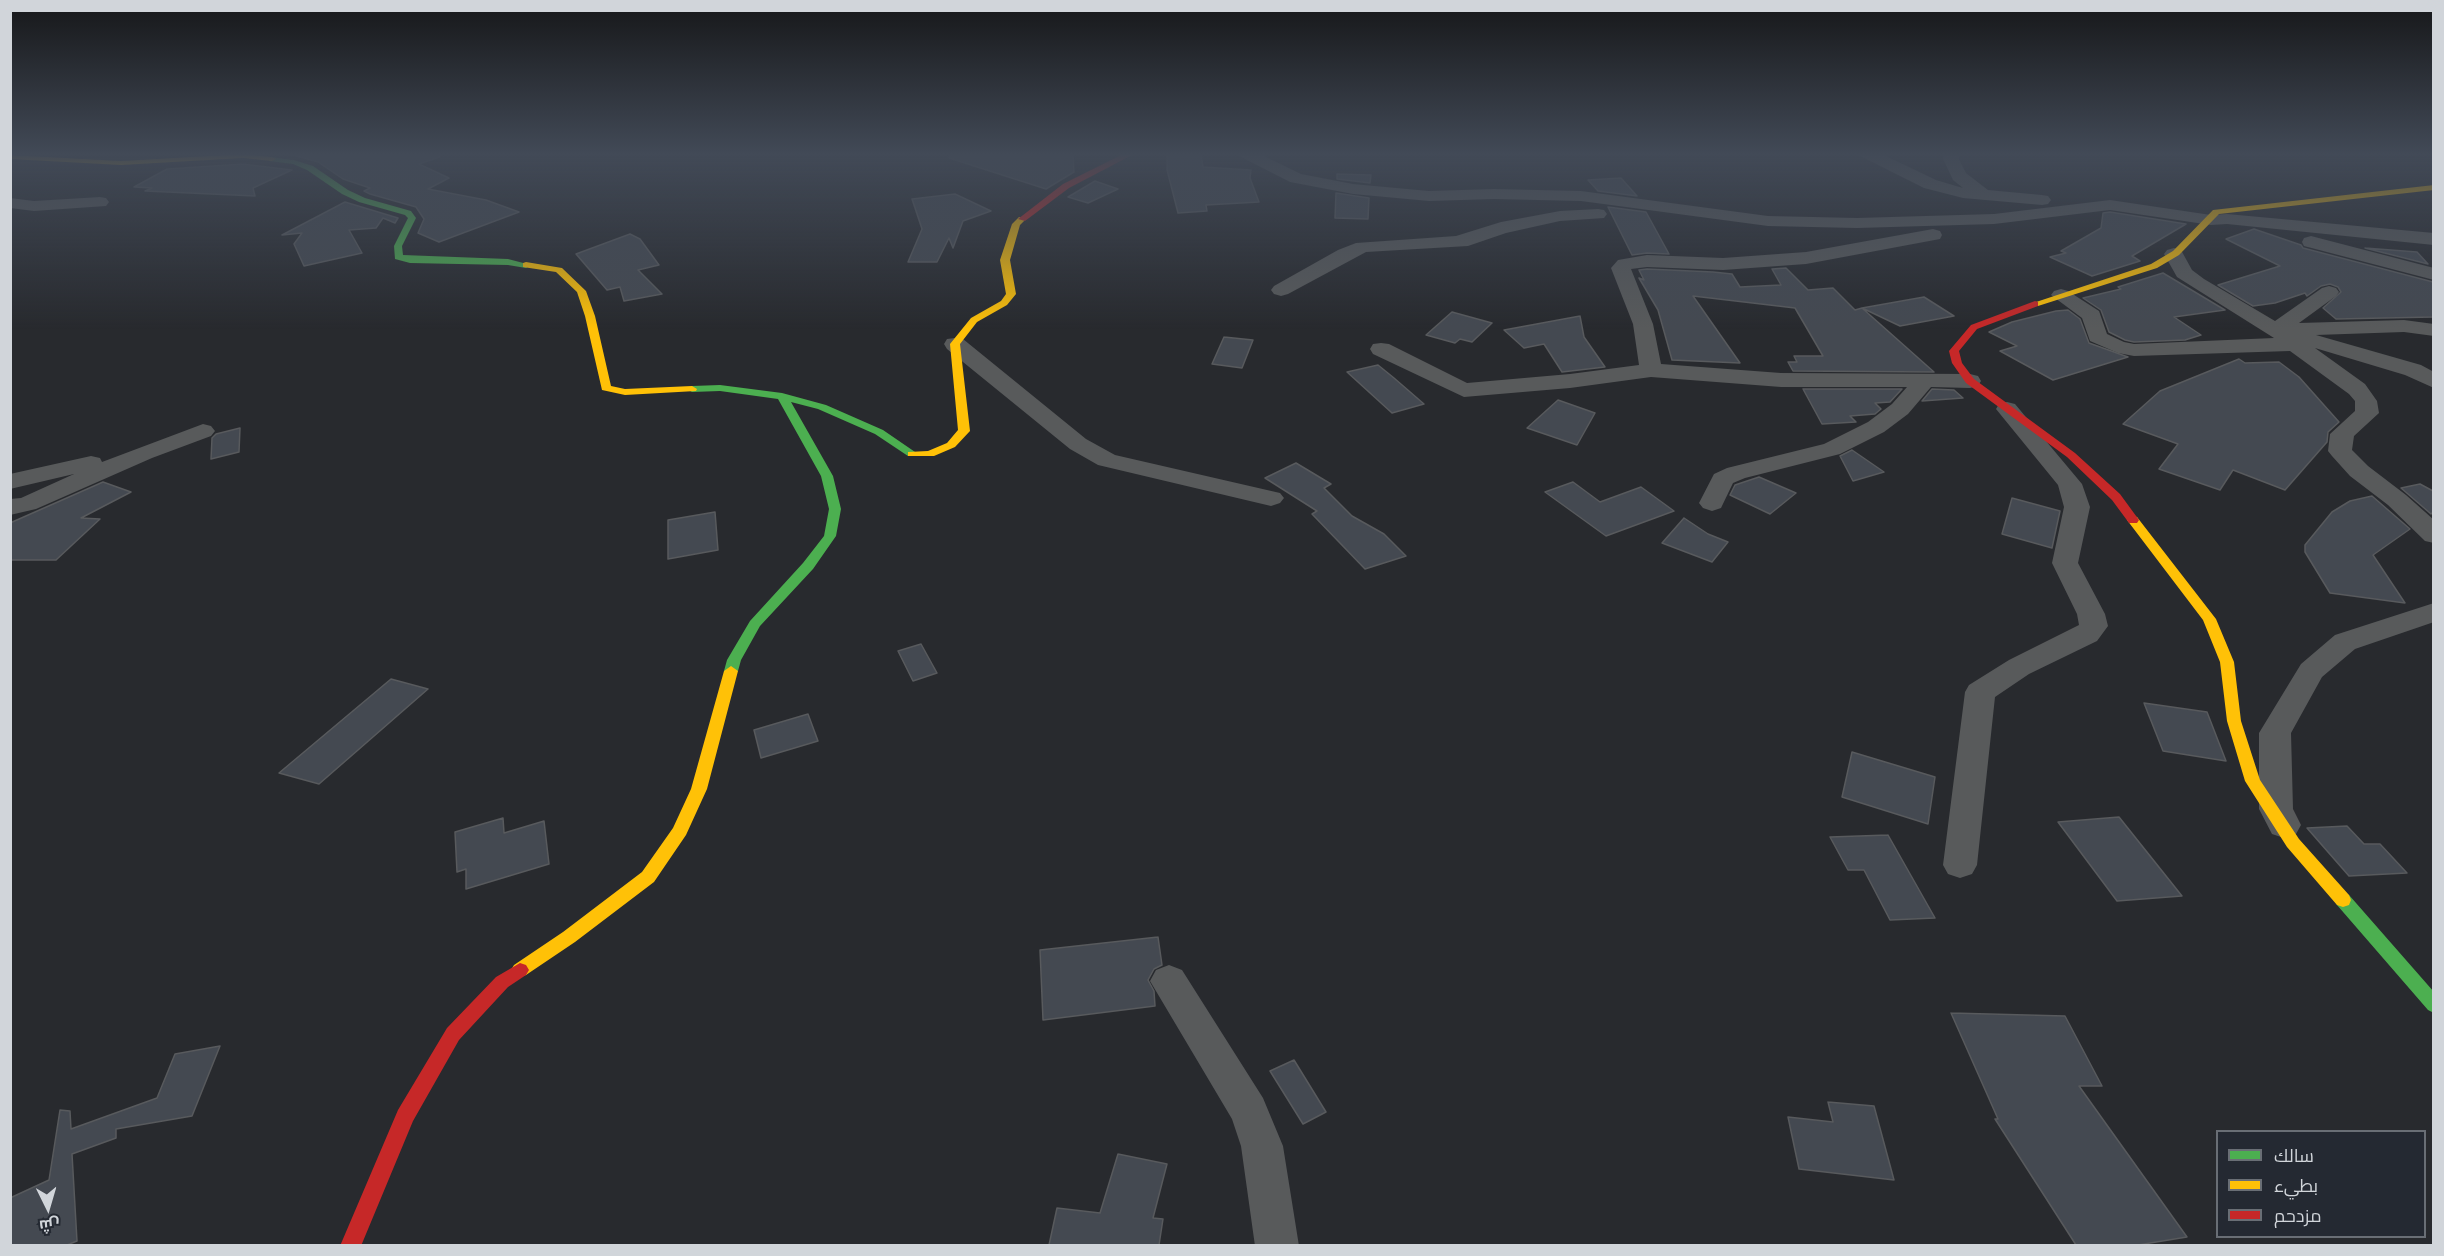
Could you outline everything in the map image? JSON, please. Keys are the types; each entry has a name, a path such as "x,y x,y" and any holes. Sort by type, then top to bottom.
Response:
{"street":[{"path":"403,212 412,218 398,246 398,257 410,260 508,262 559,270 581,291 590,316 606,388 625,392 720,387 782,396 822,407 879,432 909,454 930,454 951,445 964,431 955,344 974,320 1004,303 1011,294 1005,260 1016,224 1032,212"},
{"path":"1698,212 1768,221"},
{"path":"1281,290 1345,254 1363,247 1462,242 1501,228 1560,216 1617,214 1719,223 1768,221 1857,224 1994,219 2055,212"},
{"path":"2161,212 2433,239"},
{"path":"2219,212 2216,212 2219,219"},
{"path":"1651,370 1643,324 1621,268 1625,264 1647,261 1723,264 1806,258 1976,228 1994,219"},
{"path":"2433,274 2261,227 2219,219 2175,254 2154,266 2012,311 1974,327 1954,351 1957,363 1970,381 2071,455 2116,497 2209,619 2227,662 2234,721 2253,781 2293,843 2433,1005"},
{"path":"2261,227 2319,233 2433,251"},
{"path":"2175,254 2184,273 2197,283 2276,330 2357,389 2366,400 2367,413 2342,434 2340,451 2359,471 2397,500 2433,535"},
{"path":"2276,330 2329,292"},
{"path":"2061,295 2092,315 2097,337 2118,347 2134,350 2295,344"},
{"path":"2276,330 2404,326 2433,330"},
{"path":"2276,330 2413,370 2433,381"},
{"path":"955,344 1078,444 1107,460 1271,498"},
{"path":"1381,349 1464,390 1570,381 1651,370 1781,380 1970,381"},
{"path":"1712,503 1723,479 1736,473 1832,449 1884,421 1900,409 1924,382"},
{"path":"350,1245 405,1116 453,1034 502,982 569,937 648,877 680,831 699,789 734,660 755,624 808,566 830,536 836,509 828,476 782,396"},
{"path":"1960,865 1980,692 2019,667 2087,634 2094,626 2091,614 2065,563 2077,507 2070,484 2004,404"},
{"path":"10,507 27,504 143,453 203,431"},
{"path":"10,482 143,453"},
{"path":"2293,843 2276,809 2274,734 2311,671 2345,642 2433,612"},
{"path":"1169,981 1249,1111 1262,1146 1277,1245"}],"building":[{"path":"327,212 377,212 398,218 395,223 383,218 376,228 349,230 362,253 304,266 294,244 302,233 282,235"},
{"path":"419,212 519,212 439,242 418,233 424,219"},
{"path":"916,212 989,212 963,221 953,248 949,238 937,262 908,262 922,229"},
{"path":"1335,212 1368,212 1368,219 1335,218"},
{"path":"1610,212 1646,212 1669,254 1632,255"},
{"path":"2110,212 2186,224 2132,256 2140,261 2092,276 2050,257 2066,253 2061,251 2101,228 2103,213"},
{"path":"2254,229 2301,245 2303,248 2433,282 2433,317 2336,319 2323,308 2341,292 2338,287 2330,284 2321,286 2307,296 2305,293 2275,303 2253,306 2218,285 2280,266 2226,239"},
{"path":"630,234 640,239 659,265 638,270 662,294 624,301 620,287 607,290 576,254"},
{"path":"2365,248 2417,252 2428,264"},
{"path":"1786,268 1808,290 1833,288 1855,310 1862,308 1934,372 1793,371 1788,362 1797,362 1794,356 1823,356 1795,308 1693,296 1740,363 1672,360 1658,310 1639,278 1644,280 1639,270 1647,269 1713,272 1732,274 1740,287 1781,285 1772,269"},
{"path":"2163,273 2225,310 2174,317 2201,335 2185,340 2134,342 2125,340 2109,332 2101,310 2083,298 2121,289 2118,287"},
{"path":"1924,297 1954,316 1900,326 1862,308"},
{"path":"2068,310 2080,319 2089,343 2128,357 2053,380 2000,351 2017,346 1989,332 2012,322"},
{"path":"1452,312 1492,323 1472,342 1460,339 1455,343 1426,335"},
{"path":"1580,316 1584,337 1605,367 1562,372 1544,344 1524,348 1504,330"},
{"path":"1224,337 1253,340 1242,368 1212,364"},
{"path":"2239,359 2245,363 2279,362 2299,377 2339,422 2328,432 2327,442 2285,490 2233,470 2220,490 2159,469 2178,444 2123,424 2160,391"},
{"path":"1378,365 1424,404 1392,413 1347,372"},
{"path":"1803,389 1902,389 1890,402 1875,403 1881,409 1875,414 1850,416 1856,422 1822,424"},
{"path":"1932,389 1954,390 1963,398 1922,401"},
{"path":"1558,400 1595,413 1577,445 1527,428"},
{"path":"240,428 239,452 211,459 212,438 216,434"},
{"path":"1852,450 1884,472 1853,481 1840,456"},
{"path":"1296,463 1331,484 1324,488 1352,516 1384,534 1406,556 1365,569 1312,514 1317,511 1265,478"},
{"path":"1759,477 1796,493 1770,514 1730,495 1735,485"},
{"path":"103,482 131,492 81,518 100,519 56,560 10,560 10,523"},
{"path":"1573,482 1600,502 1641,487 1674,511 1606,536 1545,492"},
{"path":"2420,484 2433,491 2433,512 2431,514 2401,488"},
{"path":"2372,496 2410,529 2373,555 2405,603 2330,593 2305,552 2305,545 2332,512 2350,501"},
{"path":"2012,498 2060,511 2052,548 2002,534"},
{"path":"715,512 718,550 668,559 668,520"},
{"path":"1684,518 1708,534 1728,542 1712,562 1662,543"},
{"path":"921,644 937,673 913,681 898,651"},
{"path":"391,679 428,689 319,784 279,773"},
{"path":"2144,703 2207,712 2226,761 2163,751"},
{"path":"808,714 818,741 761,758 754,730"},
{"path":"1852,752 1935,777 1928,824 1842,797"},
{"path":"2119,817 2182,896 2117,901 2058,822"},
{"path":"503,818 504,833 544,821 549,864 466,889 466,869 457,872 455,832"},
{"path":"2347,826 2364,844 2380,844 2407,873 2349,876 2307,828"},
{"path":"1888,835 1935,918 1890,920 1864,870 1848,870 1830,837"},
{"path":"1158,937 1162,965 1154,969 1148,980 1154,991 1155,1006 1043,1020 1040,950"},
{"path":"1951,1013 2065,1016 2102,1086 2079,1086 2187,1237 2138,1245 2076,1245 1995,1119 1998,1119"},
{"path":"220,1046 192,1116 116,1129 116,1138 72,1154 77,1241 67,1245 10,1245 10,1198 49,1180 60,1110 70,1111 71,1129 157,1098 175,1054"},
{"path":"1294,1060 1326,1112 1303,1124 1270,1071"},
{"path":"1828,1102 1874,1106 1894,1180 1799,1169 1788,1117 1833,1122"},
{"path":"1118,1154 1167,1164 1153,1218 1163,1219 1159,1245 1049,1245 1057,1208 1100,1213"}],"traffic: fast":[{"path":"403,212 412,218 398,246 398,257 410,260 508,262 526,265"},
{"path":"692,389 720,388 782,396 822,407 879,432 912,454"},
{"path":"731,671 734,660 755,624 808,566 830,536 835,509 827,476 782,396"},
{"path":"2343,900 2434,1005"}],"traffic: slow":[{"path":"2035,304 2154,266 2176,253 2216,212 2219,212"},
{"path":"912,454 930,454 951,445 964,431 955,344 974,320 1004,303 1011,294 1005,260 1016,224 1022,219"},
{"path":"526,265 559,270 581,291 590,316 606,388 625,392 692,389"},
{"path":"2133,520 2209,619 2227,662 2234,721 2253,781 2293,843 2343,900"},
{"path":"520,970 569,937 648,877 680,831 699,789 731,671"}],"traffic: jam":[{"path":"1022,219 1032,212"},
{"path":"2035,304 1974,327 1954,351 1957,363 1970,381 2071,455 2116,497 2133,520"},
{"path":"350,1246 405,1116 453,1034 502,982 520,970"}]}
